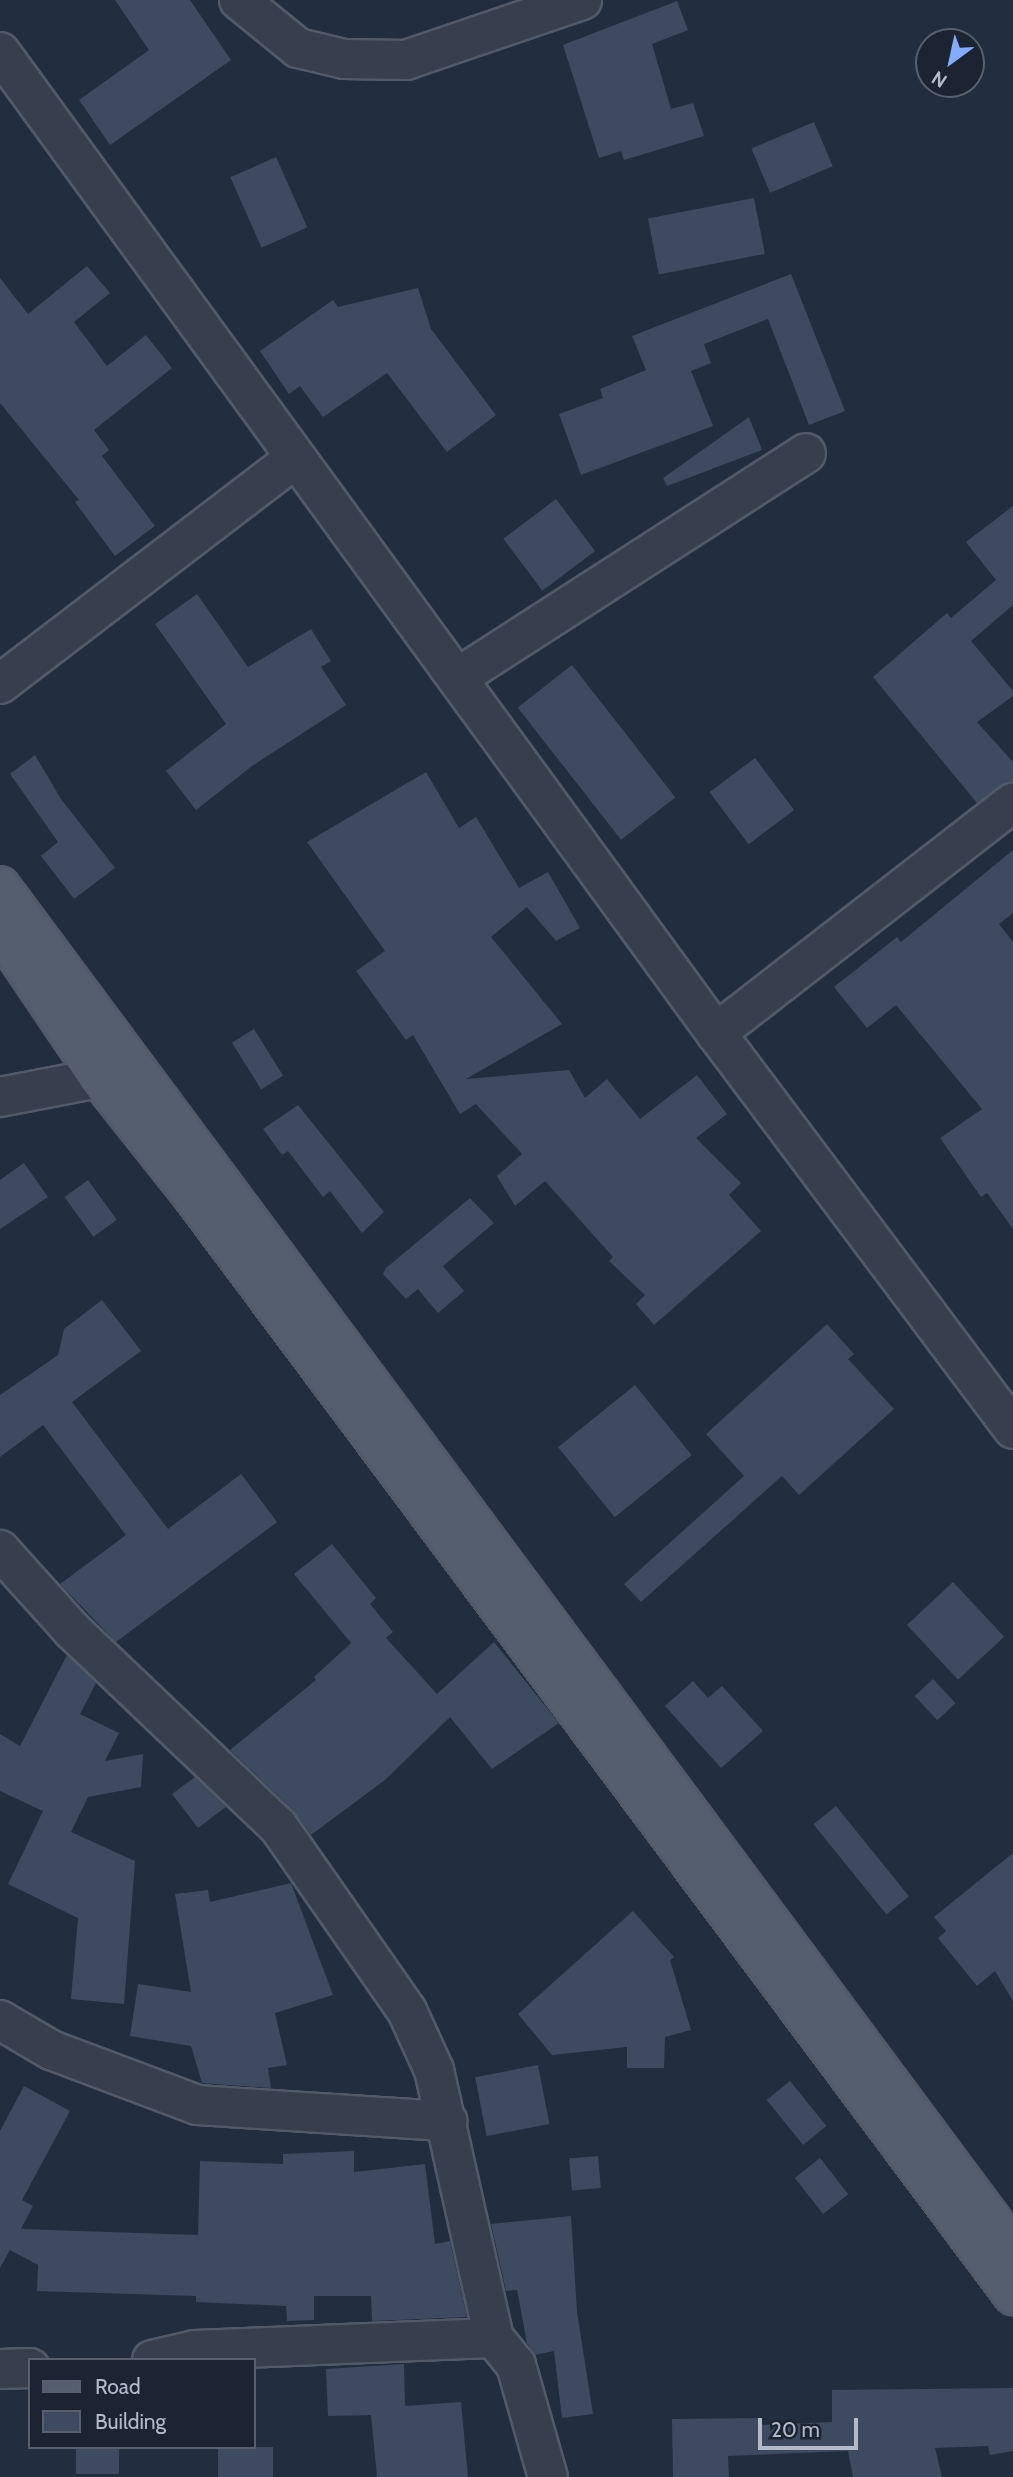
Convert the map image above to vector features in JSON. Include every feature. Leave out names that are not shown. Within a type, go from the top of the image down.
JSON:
[{"type":"main road","points":[[0,886],[662,1802],[1013,2295]]},
{"type":"main road","points":[[5,951],[99,1078],[1013,2249]]},
{"type":"street","points":[[239,0],[273,32],[298,48],[344,59],[406,60],[582,0]]},
{"type":"street","points":[[0,52],[716,1034],[1013,1429]]},
{"type":"street","points":[[457,678],[806,453]]},
{"type":"street","points":[[0,684],[296,458]]},
{"type":"street","points":[[716,1034],[1013,803]]},
{"type":"street","points":[[0,1097],[99,1078]]},
{"type":"street","points":[[0,1550],[72,1629],[278,1826],[407,2011],[434,2070],[494,2338],[516,2365],[548,2477]]},
{"type":"street","points":[[0,2020],[51,2050],[197,2105],[447,2121]]},
{"type":"street","points":[[161,2358],[195,2350],[494,2338]]},
{"type":"street","points":[[0,2370],[28,2368]]},
{"type":"building","points":[[115,0],[190,0],[231,60],[110,145],[79,100],[149,50]]},
{"type":"building","points":[[677,1],[688,30],[652,44],[671,109],[693,103],[704,136],[624,160],[621,151],[599,158],[563,45]]},
{"type":"building","points":[[814,122],[833,166],[770,193],[751,149]]},
{"type":"building","points":[[276,157],[307,227],[262,248],[230,177]]},
{"type":"building","points":[[754,198],[765,254],[659,275],[648,219]]},
{"type":"building","points":[[87,266],[110,293],[74,322],[107,366],[146,335],[172,368],[94,430],[109,450],[102,456],[155,526],[115,556],[75,502],[79,500],[0,403],[0,278],[28,314]]},
{"type":"building","points":[[791,274],[845,411],[809,425],[768,319],[704,344],[711,363],[691,371],[713,426],[581,475],[559,414],[603,398],[600,389],[646,370],[632,336]]},
{"type":"building","points":[[418,288],[431,329],[496,415],[447,452],[387,373],[323,417],[300,386],[289,394],[260,351],[333,300],[338,307]]},
{"type":"building","points":[[749,417],[762,450],[667,486],[663,478]]},
{"type":"building","points":[[556,499],[595,551],[542,591],[503,539]]},
{"type":"building","points":[[1013,506],[1013,605],[971,641],[1013,691],[1013,696],[977,722],[1013,762],[1013,781],[977,803],[873,677],[947,613],[951,618],[996,580],[966,542]]},
{"type":"building","points":[[197,594],[248,667],[311,629],[331,661],[321,667],[346,705],[252,766],[196,810],[166,771],[226,724],[155,624]]},
{"type":"building","points":[[572,665],[675,797],[621,840],[518,707]]},
{"type":"building","points":[[35,755],[61,799],[115,868],[74,899],[41,856],[58,842],[10,774]]},
{"type":"building","points":[[755,758],[794,810],[749,844],[709,792]]},
{"type":"building","points":[[426,772],[459,828],[476,817],[519,888],[548,872],[580,928],[556,941],[527,907],[491,937],[562,1024],[466,1079],[569,1070],[585,1098],[607,1079],[640,1119],[697,1075],[727,1114],[696,1138],[741,1183],[729,1195],[761,1231],[654,1325],[636,1304],[645,1295],[609,1261],[613,1257],[545,1181],[515,1206],[497,1176],[522,1154],[476,1104],[460,1114],[413,1035],[406,1040],[356,971],[385,951],[307,842]]},
{"type":"building","points":[[1013,850],[1013,913],[999,924],[1013,942],[1013,1229],[987,1193],[981,1197],[940,1138],[982,1109],[896,1005],[867,1028],[834,987],[897,937],[901,942]]},
{"type":"building","points":[[254,1029],[283,1076],[261,1089],[232,1043]]},
{"type":"building","points":[[298,1105],[384,1212],[362,1233],[330,1191],[323,1197],[288,1151],[282,1155],[263,1129]]},
{"type":"building","points":[[24,1163],[48,1197],[0,1229],[0,1180]]},
{"type":"building","points":[[88,1180],[117,1220],[93,1237],[65,1197]]},
{"type":"building","points":[[470,1198],[494,1223],[443,1266],[464,1291],[438,1313],[418,1289],[406,1299],[383,1274],[386,1268]]},
{"type":"building","points":[[102,1300],[141,1351],[72,1402],[168,1529],[241,1474],[277,1522],[116,1642],[60,1584],[126,1535],[43,1425],[0,1457],[0,1395],[58,1355],[64,1329]]},
{"type":"building","points":[[827,1324],[854,1354],[848,1359],[894,1409],[799,1495],[782,1476],[641,1602],[624,1584],[744,1476],[706,1434]]},
{"type":"building","points":[[635,1385],[692,1455],[615,1517],[558,1447]]},
{"type":"building","points":[[332,1544],[376,1598],[370,1604],[393,1632],[386,1638],[437,1694],[494,1642],[559,1723],[492,1769],[450,1717],[385,1780],[311,1835],[293,1810],[230,1750],[316,1680],[314,1677],[351,1643],[294,1574]]},
{"type":"building","points":[[953,1582],[1004,1637],[958,1680],[907,1625]]},
{"type":"building","points":[[67,1655],[96,1683],[80,1714],[119,1733],[105,1761],[143,1754],[141,1787],[88,1797],[71,1832],[135,1861],[124,2004],[71,1999],[78,1918],[8,1884],[43,1811],[0,1791],[0,1734],[20,1746]]},
{"type":"building","points":[[933,1679],[956,1703],[937,1720],[915,1696]]},
{"type":"building","points":[[693,1681],[708,1698],[722,1686],[763,1731],[721,1768],[665,1706]]},
{"type":"building","points":[[195,1777],[226,1807],[198,1828],[172,1794]]},
{"type":"building","points":[[836,1806],[909,1896],[886,1914],[813,1824]]},
{"type":"building","points":[[1013,1853],[1013,2001],[995,1971],[977,1986],[938,1938],[946,1931],[934,1917]]},
{"type":"building","points":[[291,1883],[333,1995],[275,2013],[287,2065],[268,2068],[271,2088],[202,2083],[191,2046],[130,2036],[138,1984],[191,1992],[175,1894],[208,1890],[210,1902]]},
{"type":"building","points":[[633,1911],[674,1957],[670,1960],[691,2030],[665,2037],[664,2068],[627,2068],[627,2047],[552,2055],[518,2014]]},
{"type":"building","points":[[538,2065],[549,2124],[487,2136],[475,2077]]},
{"type":"building","points":[[790,2081],[827,2126],[803,2145],[767,2100]]},
{"type":"building","points":[[24,2086],[70,2111],[22,2200],[33,2206],[21,2229],[198,2235],[200,2161],[283,2164],[283,2154],[354,2151],[354,2172],[425,2164],[435,2244],[450,2241],[467,2317],[372,2321],[371,2296],[314,2296],[314,2320],[287,2321],[286,2306],[196,2302],[196,2296],[37,2291],[38,2265],[10,2250],[0,2268],[0,2131]]},
{"type":"building","points":[[598,2156],[601,2188],[572,2190],[569,2159]]},
{"type":"building","points":[[820,2158],[848,2194],[823,2214],[795,2178]]},
{"type":"building","points":[[571,2216],[577,2312],[593,2414],[562,2418],[554,2351],[535,2355],[527,2343],[517,2290],[506,2291],[491,2224]]},
{"type":"building","points":[[404,2364],[405,2406],[461,2402],[468,2477],[377,2477],[371,2415],[328,2416],[326,2369]]},
{"type":"building","points":[[1013,2388],[1013,2451],[990,2455],[988,2446],[935,2448],[942,2477],[853,2477],[848,2451],[728,2456],[729,2477],[673,2477],[672,2419],[760,2418],[760,2425],[832,2422],[832,2390]]},
{"type":"building","points":[[273,2447],[273,2477],[218,2477],[218,2449]]},
{"type":"building","points":[[76,2449],[119,2449],[119,2474],[76,2474]]}]
